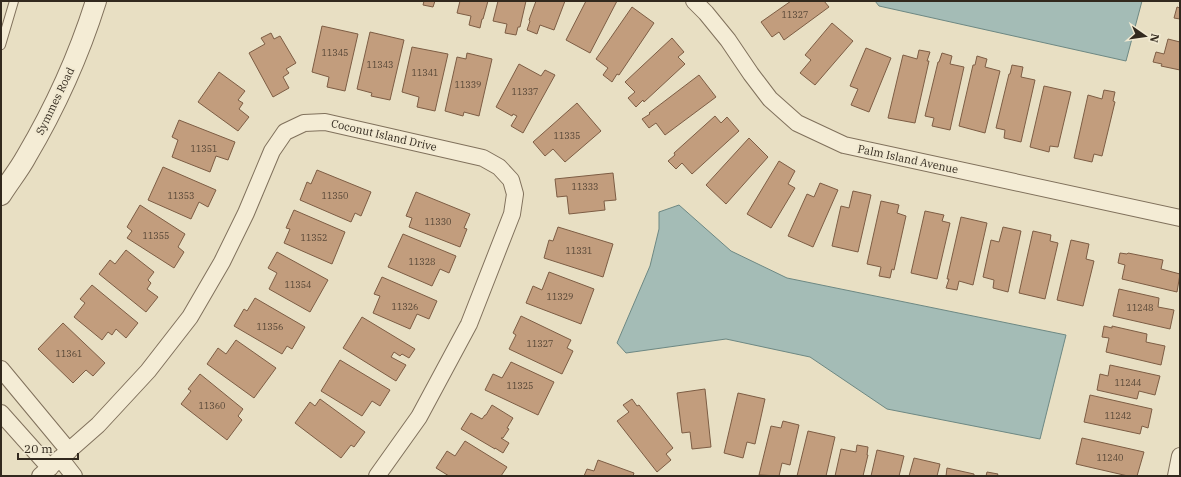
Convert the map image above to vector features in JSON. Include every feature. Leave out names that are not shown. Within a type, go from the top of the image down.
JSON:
[{"type":"street","name":"Symmes Road","points":[[1,195],[26,158],[61,92],[91,19],[96,1]]},
{"type":"street","name":"Palm Island Avenue","points":[[694,1],[728,40],[750,74],[770,99],[797,123],[844,145],[1180,218]]},
{"type":"street","name":"Coconut Island Drive","points":[[55,463],[98,425],[148,371],[190,316],[222,262],[246,213],[272,151],[285,132],[304,123],[325,122],[483,158],[499,166],[511,180],[515,194],[512,214],[469,324],[419,417],[377,476]]},
{"type":"street","points":[[1,370],[55,463]]},
{"type":"street","points":[[1,413],[55,463],[74,476]]},
{"type":"street","points":[[1176,476],[1180,456]]},
{"type":"lane","points":[[1,44],[14,1]]},
{"type":"water","points":[[875,1],[1142,1],[1126,61],[879,6]]},
{"type":"water","points":[[679,205],[731,251],[787,278],[1066,335],[1040,439],[887,409],[810,357],[726,339],[626,353],[617,343],[650,266],[659,229],[659,212]]},
{"type":"building","points":[[424,1],[435,1],[433,7],[423,5]]},
{"type":"building","points":[[460,1],[488,1],[480,28],[469,25],[471,16],[457,13]]},
{"type":"building","points":[[498,1],[526,1],[520,27],[518,27],[516,35],[505,33],[507,24],[493,21]]},
{"type":"building","points":[[536,1],[565,1],[554,30],[540,25],[537,34],[527,30]]},
{"type":"building","points":[[586,1],[617,1],[590,53],[566,40]]},
{"type":"building","points":[[791,1],[824,1],[829,7],[784,40],[779,32],[772,37],[761,22]]},
{"type":"building","points":[[632,7],[654,23],[619,75],[617,74],[612,82],[603,75],[608,68],[596,59]]},
{"type":"building","points":[[1177,7],[1180,8],[1180,19],[1174,18]]},
{"type":"building","points":[[832,23],[853,41],[815,85],[800,73],[811,60],[805,55]]},
{"type":"building","points":[[322,26],[358,34],[345,91],[327,87],[329,77],[312,72]]},
{"type":"building","points":[[370,32],[404,40],[390,100],[371,96],[372,93],[357,89]]},
{"type":"building","points":[[271,33],[274,39],[280,36],[296,63],[286,69],[289,73],[283,77],[289,88],[273,97],[249,53],[265,44],[261,38]]},
{"type":"building","points":[[672,38],[684,52],[678,57],[685,64],[644,102],[643,100],[636,107],[628,98],[635,92],[625,82]]},
{"type":"building","points":[[1168,39],[1180,42],[1180,70],[1161,66],[1162,64],[1153,62],[1156,52],[1164,54]]},
{"type":"building","points":[[412,47],[448,54],[435,111],[417,107],[419,97],[402,92]]},
{"type":"building","points":[[866,48],[891,58],[869,112],[851,105],[858,89],[850,86]]},
{"type":"building","points":[[919,50],[930,52],[915,123],[888,118],[903,55],[917,59]]},
{"type":"building","points":[[467,53],[492,59],[479,116],[464,112],[463,116],[445,111],[457,57],[466,59]]},
{"type":"building","points":[[942,53],[952,56],[950,64],[964,67],[950,130],[932,126],[934,118],[925,116],[938,62]]},
{"type":"building","points":[[977,56],[987,59],[985,67],[1000,71],[985,133],[959,126],[973,65],[975,65]]},
{"type":"building","points":[[519,64],[541,76],[545,70],[555,75],[523,133],[511,126],[517,116],[513,114],[512,116],[496,107]]},
{"type":"building","points":[[1012,65],[1023,67],[1021,77],[1035,80],[1021,142],[1004,138],[1005,130],[996,128]]},
{"type":"building","points":[[219,72],[245,91],[238,100],[243,103],[239,109],[249,117],[238,131],[198,102]]},
{"type":"building","points":[[699,75],[716,97],[665,135],[656,123],[649,128],[642,119]]},
{"type":"building","points":[[1044,86],[1071,92],[1058,147],[1050,146],[1049,152],[1030,147]]},
{"type":"building","points":[[1104,90],[1115,92],[1113,101],[1115,102],[1102,156],[1094,154],[1092,162],[1074,158],[1088,95],[1102,99]]},
{"type":"building","points":[[577,103],[601,131],[565,162],[553,149],[545,156],[533,142]]},
{"type":"building","points":[[715,116],[721,123],[727,117],[739,131],[692,174],[682,163],[676,169],[668,161],[675,155],[674,153]]},
{"type":"building","points":[[179,120],[235,142],[228,160],[216,156],[210,172],[172,157],[178,140],[172,137]]},
{"type":"building","points":[[749,138],[768,157],[726,204],[706,185]]},
{"type":"building","points":[[779,161],[795,171],[788,184],[795,188],[771,228],[747,214]]},
{"type":"building","points":[[163,167],[216,190],[208,207],[199,202],[191,219],[148,200]]},
{"type":"building","points":[[317,170],[371,192],[361,216],[355,213],[351,222],[300,200],[307,182],[311,184]]},
{"type":"building","points":[[613,173],[616,200],[604,201],[605,210],[569,214],[567,196],[557,197],[555,179]]},
{"type":"building","points":[[820,183],[838,190],[813,247],[788,236],[807,194],[814,197]]},
{"type":"building","points":[[853,191],[871,195],[858,252],[832,246],[841,206],[849,208]]},
{"type":"building","points":[[416,192],[470,214],[464,228],[467,229],[460,247],[409,227],[412,218],[406,216]]},
{"type":"building","points":[[881,201],[899,205],[897,213],[906,216],[894,270],[892,269],[890,278],[879,276],[881,267],[867,264]]},
{"type":"building","points":[[140,205],[185,234],[178,247],[184,252],[174,268],[127,238],[132,231],[127,227]]},
{"type":"building","points":[[294,210],[345,232],[332,264],[284,243],[290,229],[286,228]]},
{"type":"building","points":[[925,211],[944,215],[942,221],[950,223],[937,279],[911,273]]},
{"type":"building","points":[[961,217],[987,223],[973,285],[959,281],[957,290],[946,288]]},
{"type":"building","points":[[558,227],[613,244],[603,277],[544,258],[549,240],[553,241]]},
{"type":"building","points":[[1003,227],[1021,231],[1008,292],[993,288],[994,280],[983,277],[991,240],[999,242]]},
{"type":"building","points":[[1033,231],[1051,235],[1050,241],[1058,243],[1045,299],[1019,293]]},
{"type":"building","points":[[403,234],[456,256],[449,273],[440,269],[432,286],[388,267]]},
{"type":"building","points":[[1071,240],[1089,244],[1086,259],[1094,261],[1083,306],[1057,300]]},
{"type":"building","points":[[126,250],[154,272],[148,280],[151,283],[147,289],[158,297],[146,312],[99,274],[110,260],[115,264]]},
{"type":"building","points":[[277,252],[328,280],[310,312],[269,289],[277,273],[268,268]]},
{"type":"building","points":[[1120,253],[1128,253],[1163,260],[1161,269],[1180,274],[1177,292],[1122,279],[1125,265],[1118,263]]},
{"type":"building","points":[[549,272],[594,289],[581,324],[526,303],[533,286],[542,290]]},
{"type":"building","points":[[382,277],[437,301],[429,319],[417,314],[410,329],[373,313],[380,296],[374,294]]},
{"type":"building","points":[[92,285],[138,323],[126,338],[116,329],[112,335],[108,332],[102,340],[74,317],[85,303],[80,299]]},
{"type":"building","points":[[1119,289],[1159,298],[1158,307],[1174,310],[1170,329],[1113,316]]},
{"type":"building","points":[[255,298],[305,327],[292,349],[287,346],[282,354],[234,326],[244,309],[247,311]]},
{"type":"building","points":[[521,316],[571,340],[567,348],[573,351],[562,374],[509,349],[516,335],[513,333]]},
{"type":"building","points":[[362,317],[415,349],[409,358],[402,354],[400,356],[394,352],[391,357],[406,365],[396,381],[343,348]]},
{"type":"building","points":[[63,323],[105,363],[93,376],[86,370],[73,383],[38,349]]},
{"type":"building","points":[[1104,326],[1112,328],[1112,326],[1147,334],[1146,342],[1165,346],[1161,365],[1106,352],[1109,338],[1102,337]]},
{"type":"building","points":[[236,340],[276,368],[254,398],[207,364],[218,348],[226,354]]},
{"type":"building","points":[[340,360],[390,390],[380,406],[372,401],[362,416],[321,391]]},
{"type":"building","points":[[511,362],[554,382],[538,415],[485,390],[493,374],[502,378]]},
{"type":"building","points":[[1110,365],[1160,376],[1155,395],[1139,391],[1137,399],[1097,390],[1100,374],[1108,376]]},
{"type":"building","points":[[200,374],[243,409],[238,416],[242,420],[227,440],[181,404],[191,391],[188,389]]},
{"type":"building","points":[[705,389],[711,447],[692,449],[690,432],[682,433],[677,393]]},
{"type":"building","points":[[738,393],[765,399],[755,444],[747,442],[743,458],[724,453]]},
{"type":"building","points":[[1090,395],[1152,409],[1148,428],[1142,426],[1140,434],[1084,422]]},
{"type":"building","points":[[320,399],[365,432],[354,447],[351,445],[341,458],[295,423],[310,402],[315,406]]},
{"type":"building","points":[[632,399],[637,406],[639,405],[673,448],[666,454],[671,460],[657,472],[617,421],[629,412],[623,405]]},
{"type":"building","points":[[492,405],[513,418],[507,428],[509,429],[503,438],[501,438],[509,443],[503,453],[461,429],[471,413],[482,419]]},
{"type":"building","points":[[783,421],[799,425],[790,465],[782,463],[779,476],[759,475],[771,426],[781,428]]},
{"type":"building","points":[[808,431],[835,437],[826,476],[797,476]]},
{"type":"building","points":[[1082,438],[1144,452],[1137,476],[1128,476],[1076,464]]},
{"type":"building","points":[[465,441],[507,467],[501,476],[449,476],[436,468],[447,451],[455,456]]},
{"type":"building","points":[[857,445],[868,447],[868,455],[863,476],[835,476],[841,449],[856,452]]},
{"type":"building","points":[[877,450],[904,456],[899,476],[871,476]]},
{"type":"building","points":[[914,458],[940,464],[937,476],[909,476]]},
{"type":"building","points":[[598,460],[634,473],[633,476],[584,476],[587,469],[594,471]]},
{"type":"building","points":[[947,468],[974,474],[974,476],[946,476]]},
{"type":"building","points":[[987,472],[998,474],[997,476],[986,476]]}]
